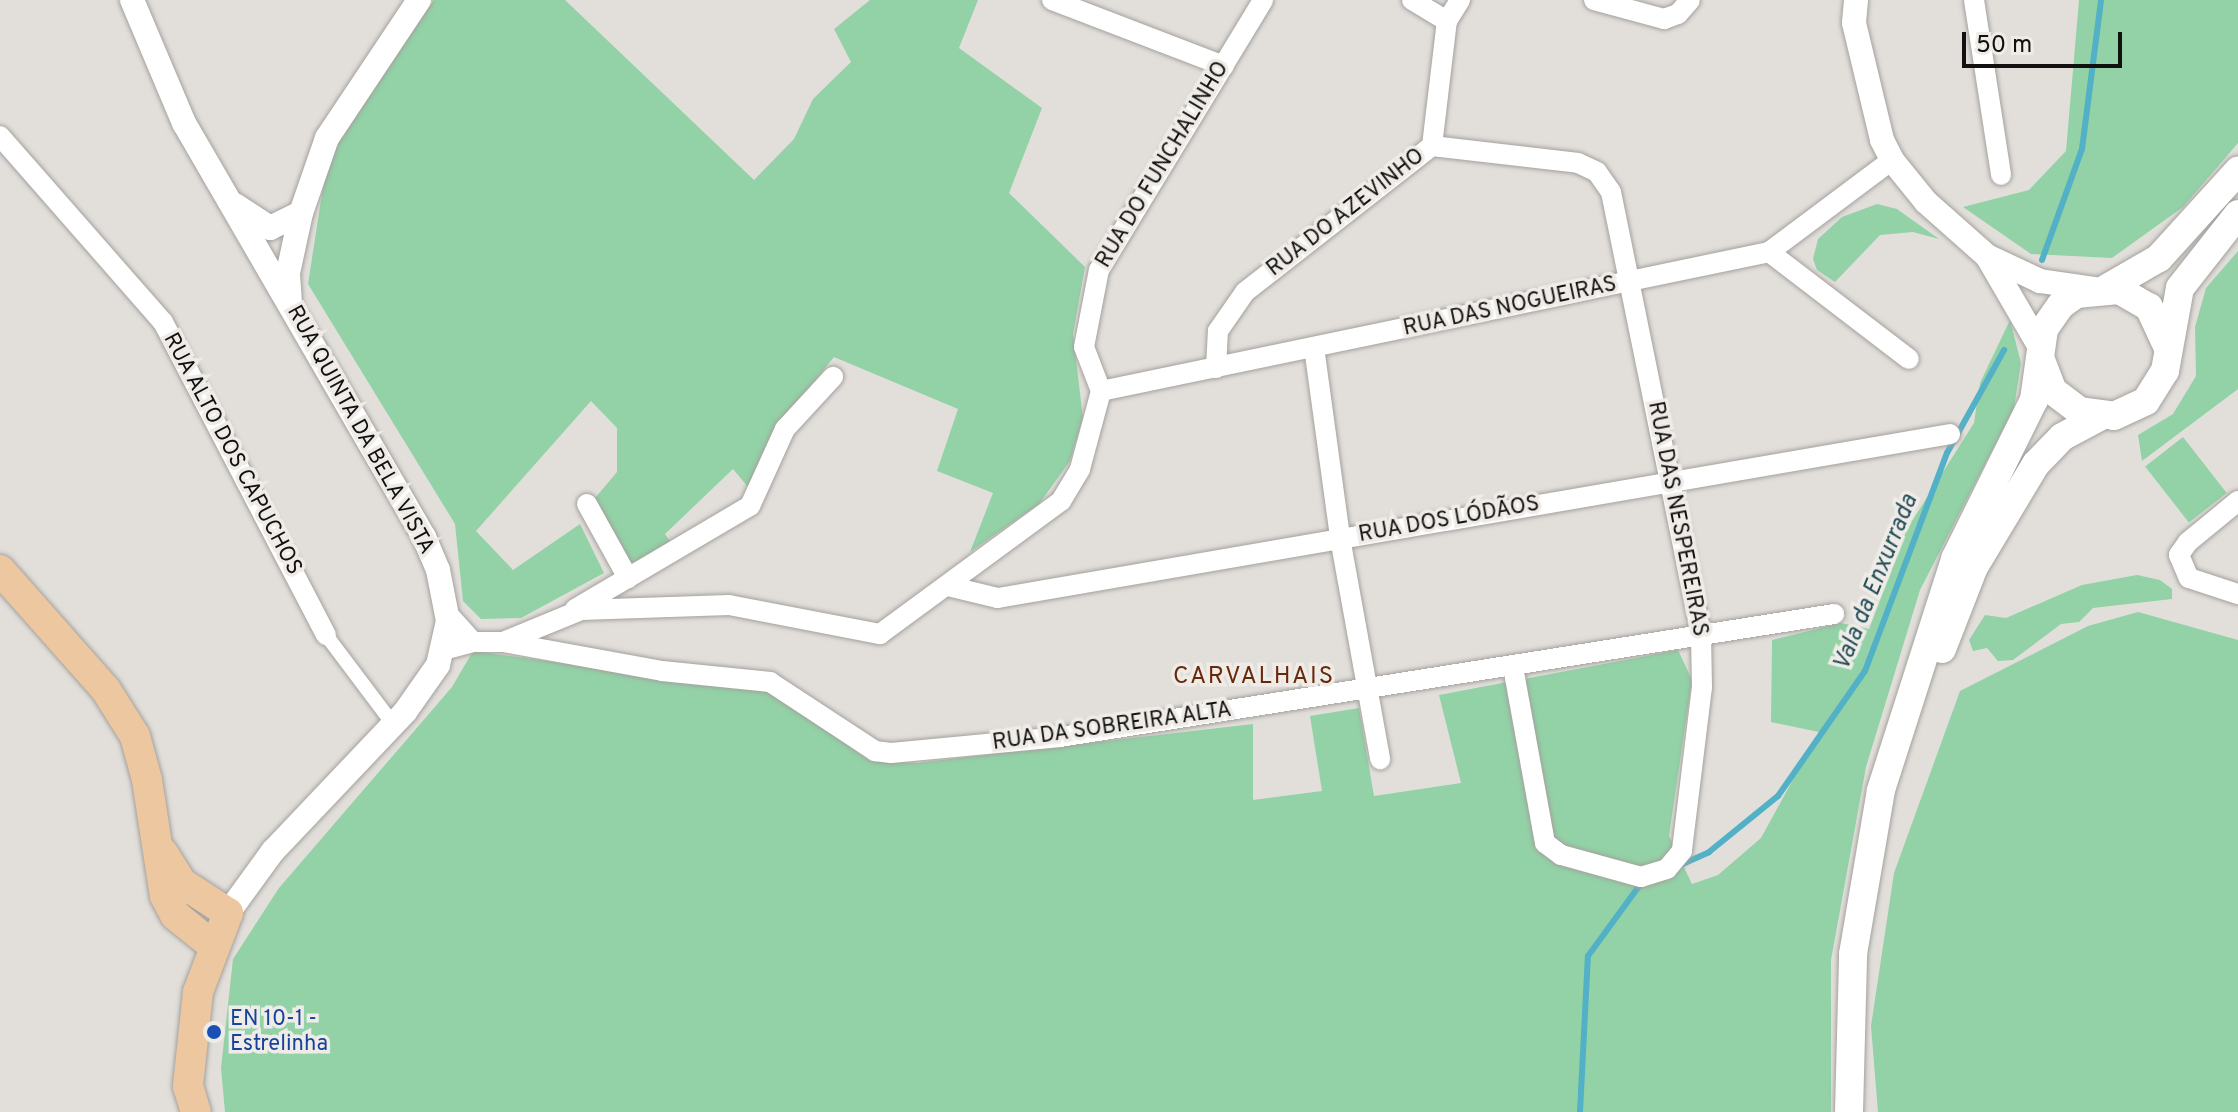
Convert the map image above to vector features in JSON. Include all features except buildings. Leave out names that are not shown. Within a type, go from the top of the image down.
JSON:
[{"type":"main road","points":[[1849,1112],[1853,954],[1881,790],[1955,559],[2029,414],[2044,329],[2061,305],[2101,289],[2159,258],[2238,171]]},
{"type":"main road","points":[[1861,1112],[1862,1012],[1877,886],[1910,744],[1974,567],[2036,464],[2062,437],[2101,416],[2125,413],[2146,401],[2161,383],[2180,288],[2238,214]]},
{"type":"main road","points":[[2101,289],[2130,294],[2149,307],[2168,348]]},
{"type":"main road","points":[[2040,353],[2060,399],[2101,416]]},
{"type":"main road","points":[[0,570],[106,690],[135,736],[158,844],[165,896],[175,915],[212,945]]},
{"type":"main road","points":[[158,844],[182,883],[228,913],[212,945],[198,992],[188,1086],[196,1112]]},
{"type":"main road","points":[[194,1044],[204,1083],[204,1112]]},
{"type":"street","name":"RUA QUINTA DA BELA VISTA","points":[[132,0],[158,69],[229,201],[424,537],[447,613],[443,650],[393,724],[273,851],[228,913]]},
{"type":"street","points":[[291,308],[287,289],[301,213],[334,120],[419,0]]},
{"type":"street","points":[[1052,0],[1224,66]]},
{"type":"street","name":"RUA DO FUNCHALINHO","points":[[1101,391],[1084,347],[1095,279],[1263,0]]},
{"type":"street","points":[[1412,0],[1447,21]]},
{"type":"street","name":"RUA DO AZEVINHO","points":[[1216,368],[1218,331],[1245,292],[1432,146],[1447,21],[1460,0]]},
{"type":"street","points":[[1594,0],[1664,19],[1678,14],[1690,0]]},
{"type":"street","points":[[1856,0],[1854,23],[1882,140],[1892,160],[1926,202],[1987,256],[2040,281],[2101,289]]},
{"type":"street","points":[[1974,0],[2001,175]]},
{"type":"street","name":"RUA ALTO DOS CAPUCHOS","points":[[0,136],[163,322],[326,635]]},
{"type":"street","name":"RUA DAS NESPEREIRAS","points":[[1432,146],[1578,163],[1597,172],[1611,192],[1632,281],[1701,635],[1702,687],[1682,851],[1667,869],[1649,877],[1561,855],[1541,837],[1513,667]]},
{"type":"street","name":"RUA DAS NOGUEIRAS","points":[[1101,391],[1769,252],[1892,160]]},
{"type":"street","points":[[229,201],[253,221],[270,228]]},
{"type":"street","points":[[292,255],[270,260],[259,254],[270,228],[301,213]]},
{"type":"street","points":[[1769,252],[1909,359]]},
{"type":"street","points":[[1987,256],[2040,353]]},
{"type":"street","points":[[1314,347],[1340,538],[1380,759]]},
{"type":"street","points":[[443,650],[473,642],[503,642],[568,613],[750,506],[785,429],[833,377]]},
{"type":"street","points":[[568,613],[729,605],[880,634],[1061,501],[1080,469],[1101,391]]},
{"type":"street","name":"RUA DOS LÓDÃOS","points":[[948,586],[998,598],[1950,434]]},
{"type":"street","points":[[2238,501],[2188,542],[2179,564],[2189,578],[2238,594]]},
{"type":"street","points":[[587,504],[628,578]]},
{"type":"street","points":[[447,613],[473,642]]},
{"type":"street","name":"RUA DA SOBREIRA ALTA","points":[[503,642],[662,671],[770,682],[875,751],[891,753],[1060,737],[1368,691],[1834,614]]},
{"type":"street","points":[[326,635],[393,724]]},
{"type":"green space","points":[[434,0],[565,0],[754,180],[794,139],[813,99],[851,62],[834,29],[870,0],[978,0],[959,48],[1042,108],[1009,193],[1085,267],[1073,334],[1083,418],[1070,461],[1039,504],[970,552],[993,493],[937,471],[958,409],[834,357],[775,430],[748,487],[733,469],[665,534],[672,544],[631,571],[595,498],[617,472],[617,428],[591,401],[476,531],[513,570],[580,524],[604,573],[521,618],[481,619],[463,601],[455,524],[308,284],[328,155],[375,74]]},
{"type":"green space","points":[[2079,0],[2238,0],[2238,143],[2183,207],[2112,258],[2031,254],[1963,207],[2029,190],[2066,151]]},
{"type":"green space","points":[[1877,204],[1897,209],[1939,239],[1913,232],[1880,235],[1835,282],[1817,270],[1813,259],[1818,239],[1842,217]]},
{"type":"green space","points":[[2238,251],[2238,389],[2142,461],[2138,435],[2173,414],[2196,376],[2195,327],[2206,288]]},
{"type":"green space","points":[[2010,320],[2021,363],[2014,408],[1920,590],[1866,767],[1831,960],[1831,1112],[225,1112],[221,1068],[233,959],[279,888],[452,687],[473,651],[771,691],[870,761],[916,763],[1253,724],[1253,800],[1322,791],[1310,716],[1359,708],[1374,796],[1461,783],[1439,695],[1678,650],[1692,680],[1669,836],[1692,884],[1718,875],[1761,838],[1819,732],[1771,722],[1772,640],[1841,623],[1869,629],[1907,529],[1974,423],[1980,383]]},
{"type":"green space","points":[[2183,437],[2227,493],[2189,523],[2145,467]]},
{"type":"green space","points":[[2137,575],[2160,580],[2172,589],[2172,599],[2093,608],[2079,622],[2061,624],[2013,660],[1998,661],[1987,648],[1973,651],[1969,640],[1985,615],[2006,618],[2082,585]]},
{"type":"green space","points":[[2138,612],[2238,640],[2238,1112],[1878,1112],[1871,1026],[1894,873],[1960,691],[2088,626]]},
{"type":"waterway","name":"Vala da Enxurrada","points":[[2042,260],[2082,149],[2101,0]]},
{"type":"waterway","name":"Vala da Enxurrada","points":[[1678,866],[1709,852],[1778,796],[1865,671],[1947,453],[2004,350]]},
{"type":"waterway","name":"Vala da Enxurrada","points":[[1580,1112],[1588,956],[1642,882]]},
{"type":"place","name":"EN 10-1 - Estrelinha","points":[[214,1032]]},
{"type":"district","name":"CARVALHAIS","points":[[1254,678]]}]
